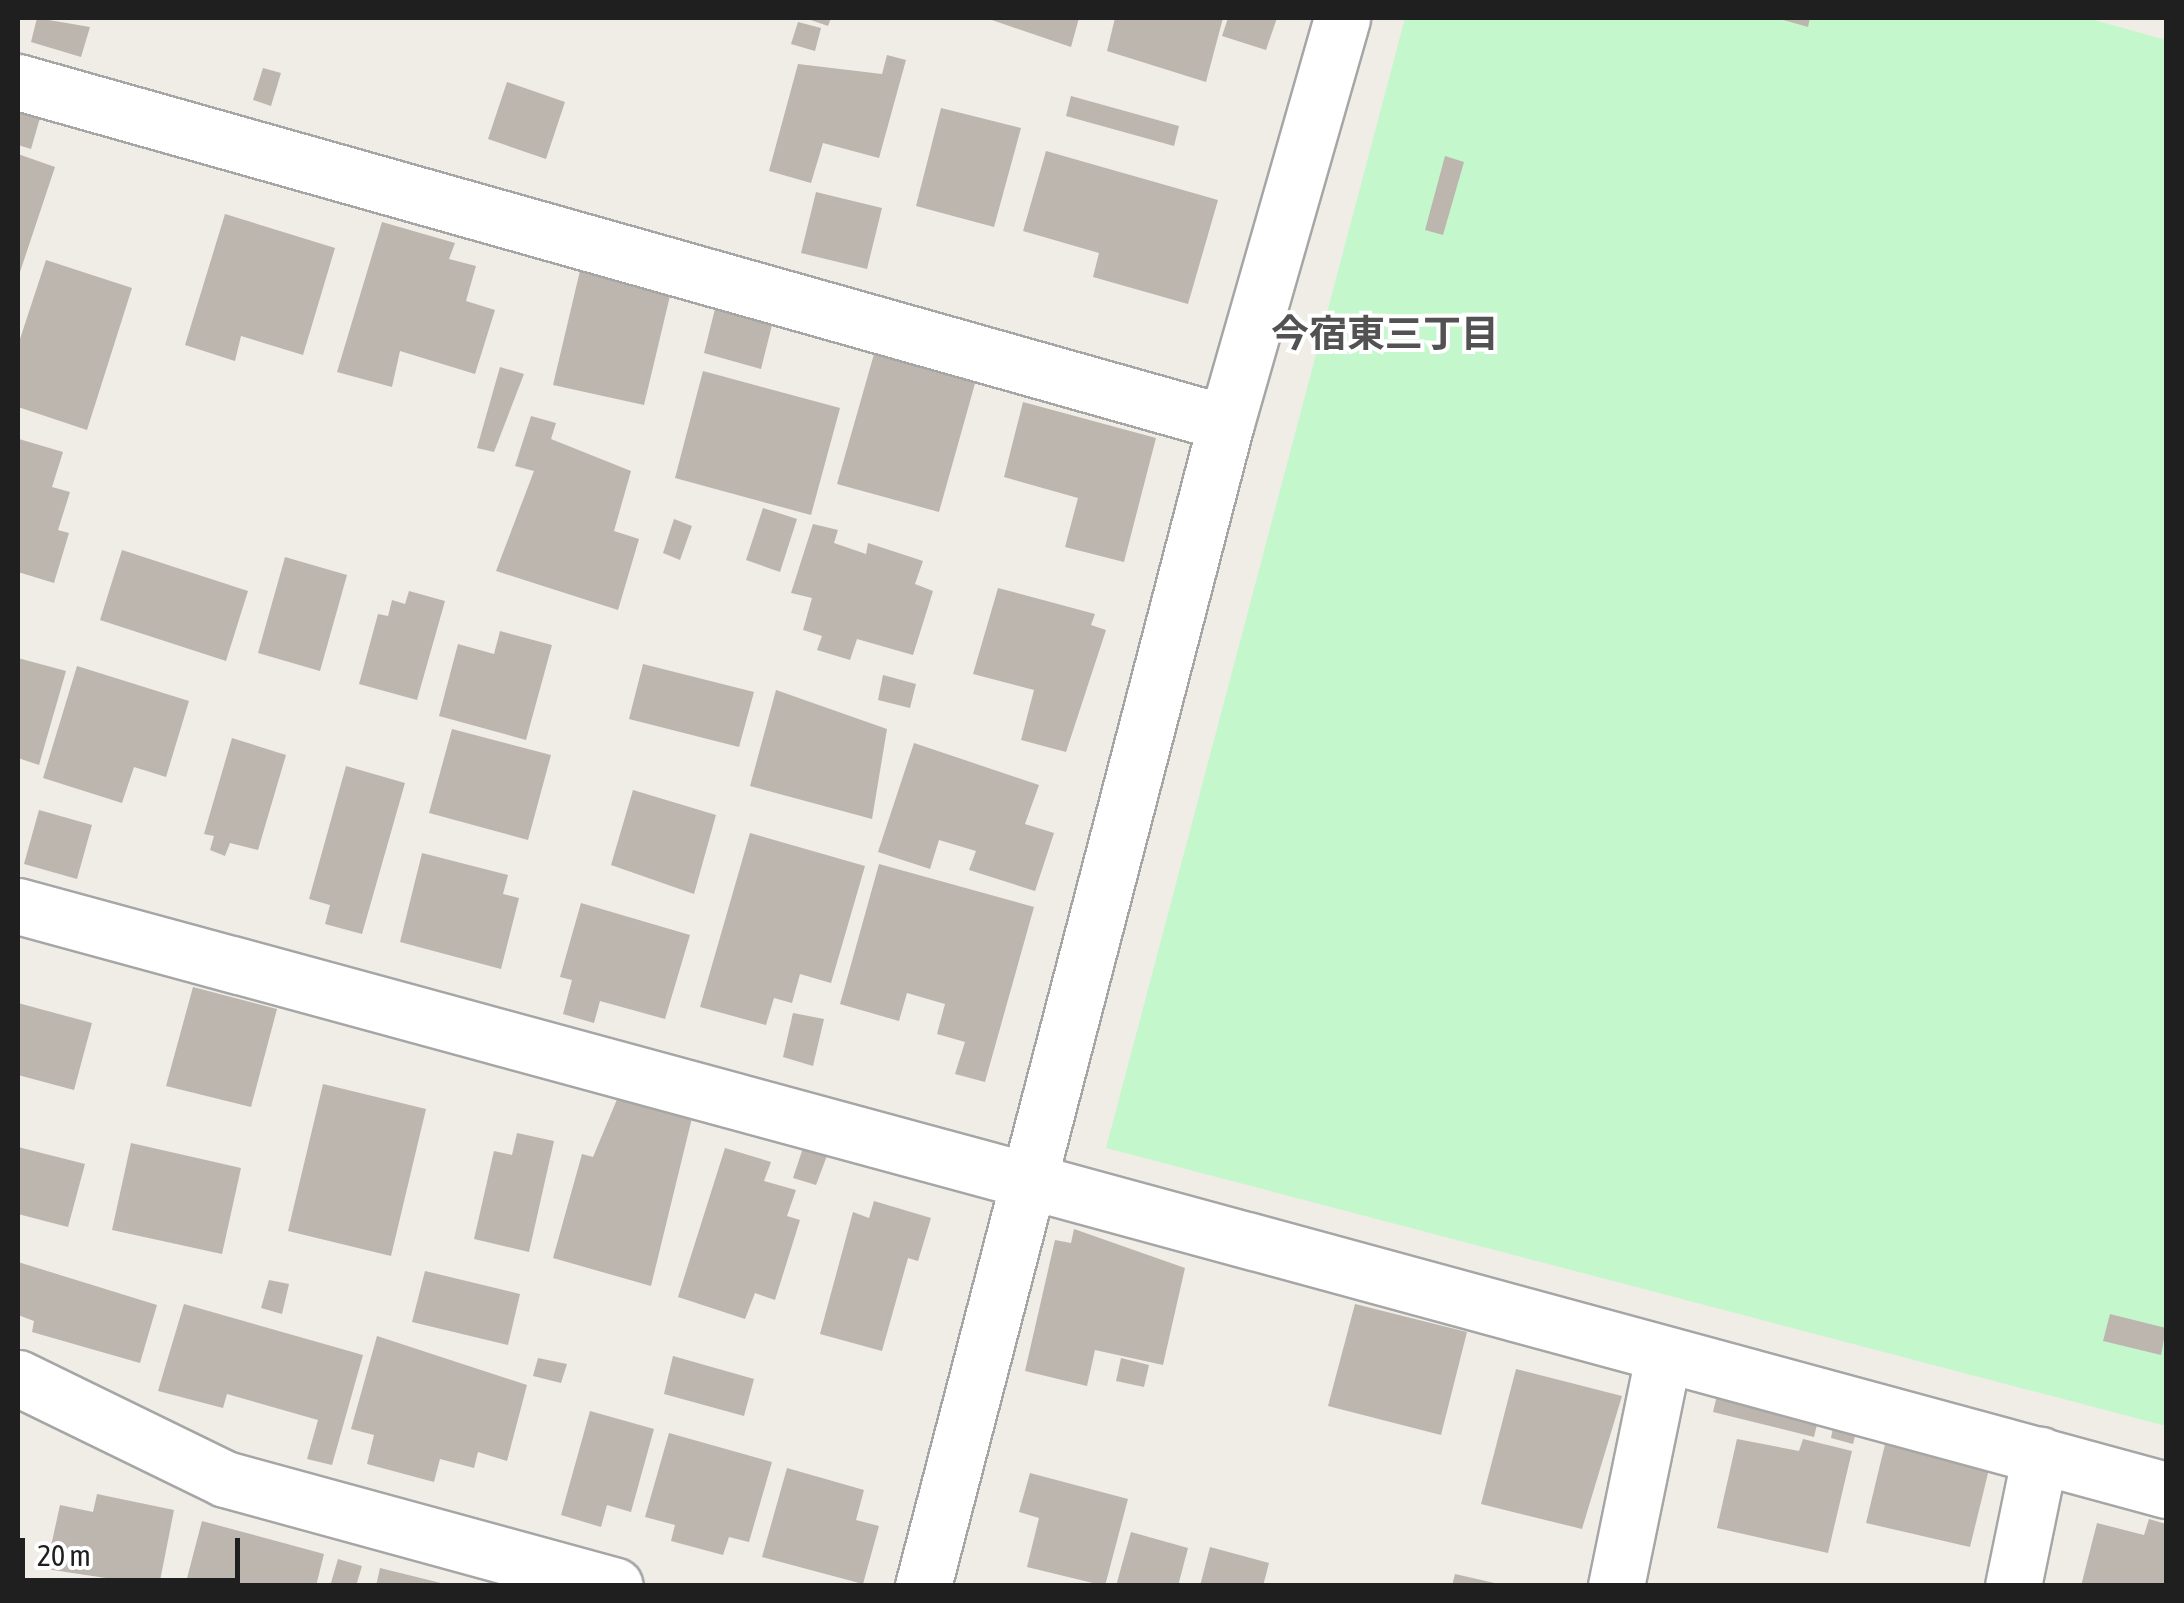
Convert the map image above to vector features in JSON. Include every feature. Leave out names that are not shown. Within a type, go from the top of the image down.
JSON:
[{"type":"street","points":[[922,1586],[1226,424],[1342,18]]},
{"type":"street","points":[[18,82],[1226,424]]},
{"type":"street","points":[[18,906],[1031,1178],[1663,1358],[2166,1490]]},
{"type":"street","points":[[1616,1586],[1663,1358]]},
{"type":"street","points":[[18,1378],[224,1479],[615,1586]]},
{"type":"street","points":[[2013,1586],[2040,1455]]},
{"type":"green space","points":[[1405,18],[2087,18],[2166,40],[2166,1426],[1106,1148]]},
{"type":"building","points":[[37,18],[90,27],[81,57],[31,42]]},
{"type":"building","points":[[805,18],[831,18],[828,26]]},
{"type":"building","points":[[986,18],[1079,18],[1071,47]]},
{"type":"building","points":[[1115,18],[1223,18],[1206,82],[1107,51]]},
{"type":"building","points":[[1228,18],[1277,18],[1266,50],[1222,36]]},
{"type":"building","points":[[1776,18],[1810,18],[1808,27]]},
{"type":"building","points":[[798,22],[821,28],[815,51],[791,44]]},
{"type":"building","points":[[887,55],[906,60],[879,158],[823,143],[811,183],[769,171],[798,64],[882,74]]},
{"type":"building","points":[[263,68],[281,73],[271,106],[253,100]]},
{"type":"building","points":[[507,82],[565,102],[546,159],[488,139]]},
{"type":"building","points":[[1071,96],[1179,126],[1174,146],[1066,116]]},
{"type":"building","points":[[18,104],[42,111],[31,149],[18,145]]},
{"type":"building","points":[[941,108],[1021,128],[994,227],[916,206]]},
{"type":"building","points":[[1046,151],[1218,200],[1188,304],[1093,277],[1099,253],[1023,231]]},
{"type":"building","points":[[18,154],[55,167],[18,278]]},
{"type":"building","points":[[1445,156],[1464,162],[1443,235],[1425,230]]},
{"type":"building","points":[[816,192],[882,208],[867,269],[801,253]]},
{"type":"building","points":[[225,214],[335,248],[303,355],[241,336],[235,361],[185,345]]},
{"type":"building","points":[[382,222],[455,243],[449,259],[476,266],[466,301],[495,310],[475,374],[400,351],[392,387],[337,372]]},
{"type":"building","points":[[583,258],[674,279],[644,405],[553,385]]},
{"type":"building","points":[[46,260],[132,288],[87,430],[18,407],[18,345]]},
{"type":"building","points":[[718,297],[775,313],[761,369],[704,353]]},
{"type":"building","points":[[880,333],[981,362],[939,512],[837,484]]},
{"type":"building","points":[[500,367],[524,374],[494,452],[477,448]]},
{"type":"building","points":[[703,371],[840,408],[811,515],[675,478]]},
{"type":"building","points":[[1023,402],[1156,438],[1124,562],[1065,547],[1078,498],[1004,477]]},
{"type":"building","points":[[531,416],[556,423],[551,439],[631,471],[614,531],[639,539],[618,610],[496,571],[534,471],[515,466]]},
{"type":"building","points":[[19,439],[63,452],[52,487],[70,492],[58,530],[69,533],[54,583],[18,572]]},
{"type":"building","points":[[763,508],[797,519],[780,572],[746,560]]},
{"type":"building","points":[[674,519],[692,526],[680,560],[663,553]]},
{"type":"building","points":[[813,524],[838,530],[834,543],[866,554],[868,543],[923,561],[915,584],[933,591],[913,655],[857,639],[850,660],[817,650],[822,636],[803,630],[812,598],[791,593]]},
{"type":"building","points":[[122,550],[248,591],[226,661],[100,620]]},
{"type":"building","points":[[285,557],[347,575],[320,671],[258,653]]},
{"type":"building","points":[[998,588],[1095,614],[1091,625],[1106,630],[1066,752],[1021,740],[1034,690],[973,674]]},
{"type":"building","points":[[409,591],[445,601],[417,700],[359,684],[378,614],[388,616],[392,600],[405,604]]},
{"type":"building","points":[[500,631],[552,645],[526,740],[439,716],[458,644],[494,654]]},
{"type":"building","points":[[18,658],[66,671],[39,765],[18,758]]},
{"type":"building","points":[[643,664],[754,692],[739,747],[629,719]]},
{"type":"building","points":[[77,666],[189,701],[166,777],[134,767],[122,803],[43,778]]},
{"type":"building","points":[[883,675],[916,684],[910,708],[878,700]]},
{"type":"building","points":[[776,690],[887,729],[872,819],[750,786]]},
{"type":"building","points":[[452,729],[551,755],[528,840],[429,813]]},
{"type":"building","points":[[232,738],[286,755],[258,850],[230,843],[225,856],[210,850],[214,836],[204,834]]},
{"type":"building","points":[[914,743],[1039,785],[1025,824],[1054,833],[1035,891],[969,870],[976,851],[939,840],[930,869],[878,852]]},
{"type":"building","points":[[346,766],[405,783],[362,934],[325,924],[330,905],[309,899]]},
{"type":"building","points":[[633,790],[716,815],[694,894],[611,865]]},
{"type":"building","points":[[39,810],[92,825],[77,879],[24,864]]},
{"type":"building","points":[[750,833],[865,866],[831,983],[800,974],[792,1003],[774,998],[766,1025],[700,1007]]},
{"type":"building","points":[[422,853],[508,875],[503,894],[519,898],[501,969],[400,942]]},
{"type":"building","points":[[879,864],[1034,907],[985,1082],[955,1074],[965,1042],[937,1034],[945,1004],[907,993],[899,1021],[840,1004]]},
{"type":"building","points":[[581,903],[690,935],[665,1019],[600,1001],[594,1023],[563,1014],[572,980],[560,977]]},
{"type":"building","points":[[193,987],[277,1009],[251,1107],[166,1086]]},
{"type":"building","points":[[18,1003],[92,1023],[74,1090],[18,1075]]},
{"type":"building","points":[[793,1013],[824,1019],[813,1066],[783,1057]]},
{"type":"building","points":[[323,1084],[426,1109],[391,1256],[288,1231]]},
{"type":"building","points":[[618,1097],[692,1118],[651,1286],[553,1258],[582,1154],[593,1157]]},
{"type":"building","points":[[517,1133],[554,1141],[529,1252],[474,1239],[494,1151],[512,1155]]},
{"type":"building","points":[[131,1143],[241,1168],[222,1254],[112,1230]]},
{"type":"building","points":[[804,1145],[828,1153],[816,1185],[793,1178]]},
{"type":"building","points":[[18,1147],[85,1164],[68,1227],[18,1214]]},
{"type":"building","points":[[725,1148],[771,1162],[764,1181],[796,1190],[787,1216],[800,1220],[775,1300],[755,1293],[745,1319],[678,1297]]},
{"type":"building","points":[[874,1201],[931,1218],[918,1261],[908,1258],[882,1351],[820,1334],[853,1212],[869,1218]]},
{"type":"building","points":[[1074,1229],[1185,1268],[1163,1365],[1095,1350],[1087,1386],[1025,1371],[1055,1240],[1071,1243]]},
{"type":"building","points":[[18,1262],[157,1305],[140,1363],[32,1332],[34,1321],[18,1315]]},
{"type":"building","points":[[425,1271],[520,1294],[508,1345],[412,1322]]},
{"type":"building","points":[[269,1280],[289,1284],[282,1314],[261,1308]]},
{"type":"building","points":[[184,1304],[363,1355],[332,1465],[307,1459],[318,1420],[227,1394],[223,1408],[158,1391]]},
{"type":"building","points":[[1355,1304],[1467,1332],[1441,1435],[1328,1406]]},
{"type":"building","points":[[2110,1314],[2166,1328],[2161,1355],[2103,1341]]},
{"type":"building","points":[[377,1336],[527,1385],[507,1461],[478,1452],[474,1468],[440,1459],[434,1482],[367,1464],[374,1435],[351,1429]]},
{"type":"building","points":[[673,1356],[754,1379],[744,1416],[664,1394]]},
{"type":"building","points":[[538,1358],[567,1364],[561,1383],[533,1376]]},
{"type":"building","points":[[1121,1358],[1149,1365],[1144,1387],[1116,1381]]},
{"type":"building","points":[[1516,1369],[1622,1396],[1582,1529],[1481,1504]]},
{"type":"building","points":[[1719,1387],[1820,1412],[1814,1437],[1713,1412]]},
{"type":"building","points":[[590,1411],[654,1429],[631,1512],[607,1505],[601,1527],[561,1515]]},
{"type":"building","points":[[1834,1423],[1857,1428],[1853,1444],[1831,1438]]},
{"type":"building","points":[[669,1433],[772,1462],[749,1542],[729,1537],[723,1555],[671,1541],[675,1525],[645,1517]]},
{"type":"building","points":[[1887,1436],[1991,1461],[1970,1547],[1866,1523]]},
{"type":"building","points":[[1737,1439],[1799,1451],[1803,1439],[1852,1451],[1828,1553],[1717,1528]]},
{"type":"building","points":[[787,1468],[864,1490],[856,1520],[879,1526],[863,1584],[762,1557]]},
{"type":"building","points":[[1030,1473],[1128,1499],[1105,1586],[1027,1567],[1039,1518],[1019,1512]]},
{"type":"building","points":[[97,1494],[174,1510],[159,1586],[46,1569],[60,1505],[93,1512]]},
{"type":"building","points":[[2149,1519],[2166,1524],[2166,1586],[2081,1586],[2097,1523],[2144,1535]]},
{"type":"building","points":[[202,1521],[324,1554],[316,1586],[185,1586]]},
{"type":"building","points":[[1131,1532],[1188,1548],[1178,1586],[1116,1586]]},
{"type":"building","points":[[1210,1547],[1269,1563],[1263,1586],[1200,1586]]},
{"type":"building","points":[[338,1559],[362,1566],[356,1586],[330,1586]]},
{"type":"building","points":[[380,1568],[445,1584],[445,1586],[376,1586]]},
{"type":"building","points":[[1455,1574],[1499,1584],[1499,1586],[1452,1586]]},
{"type":"district","name":"今宿東三丁目","points":[[1385,334]]}]
